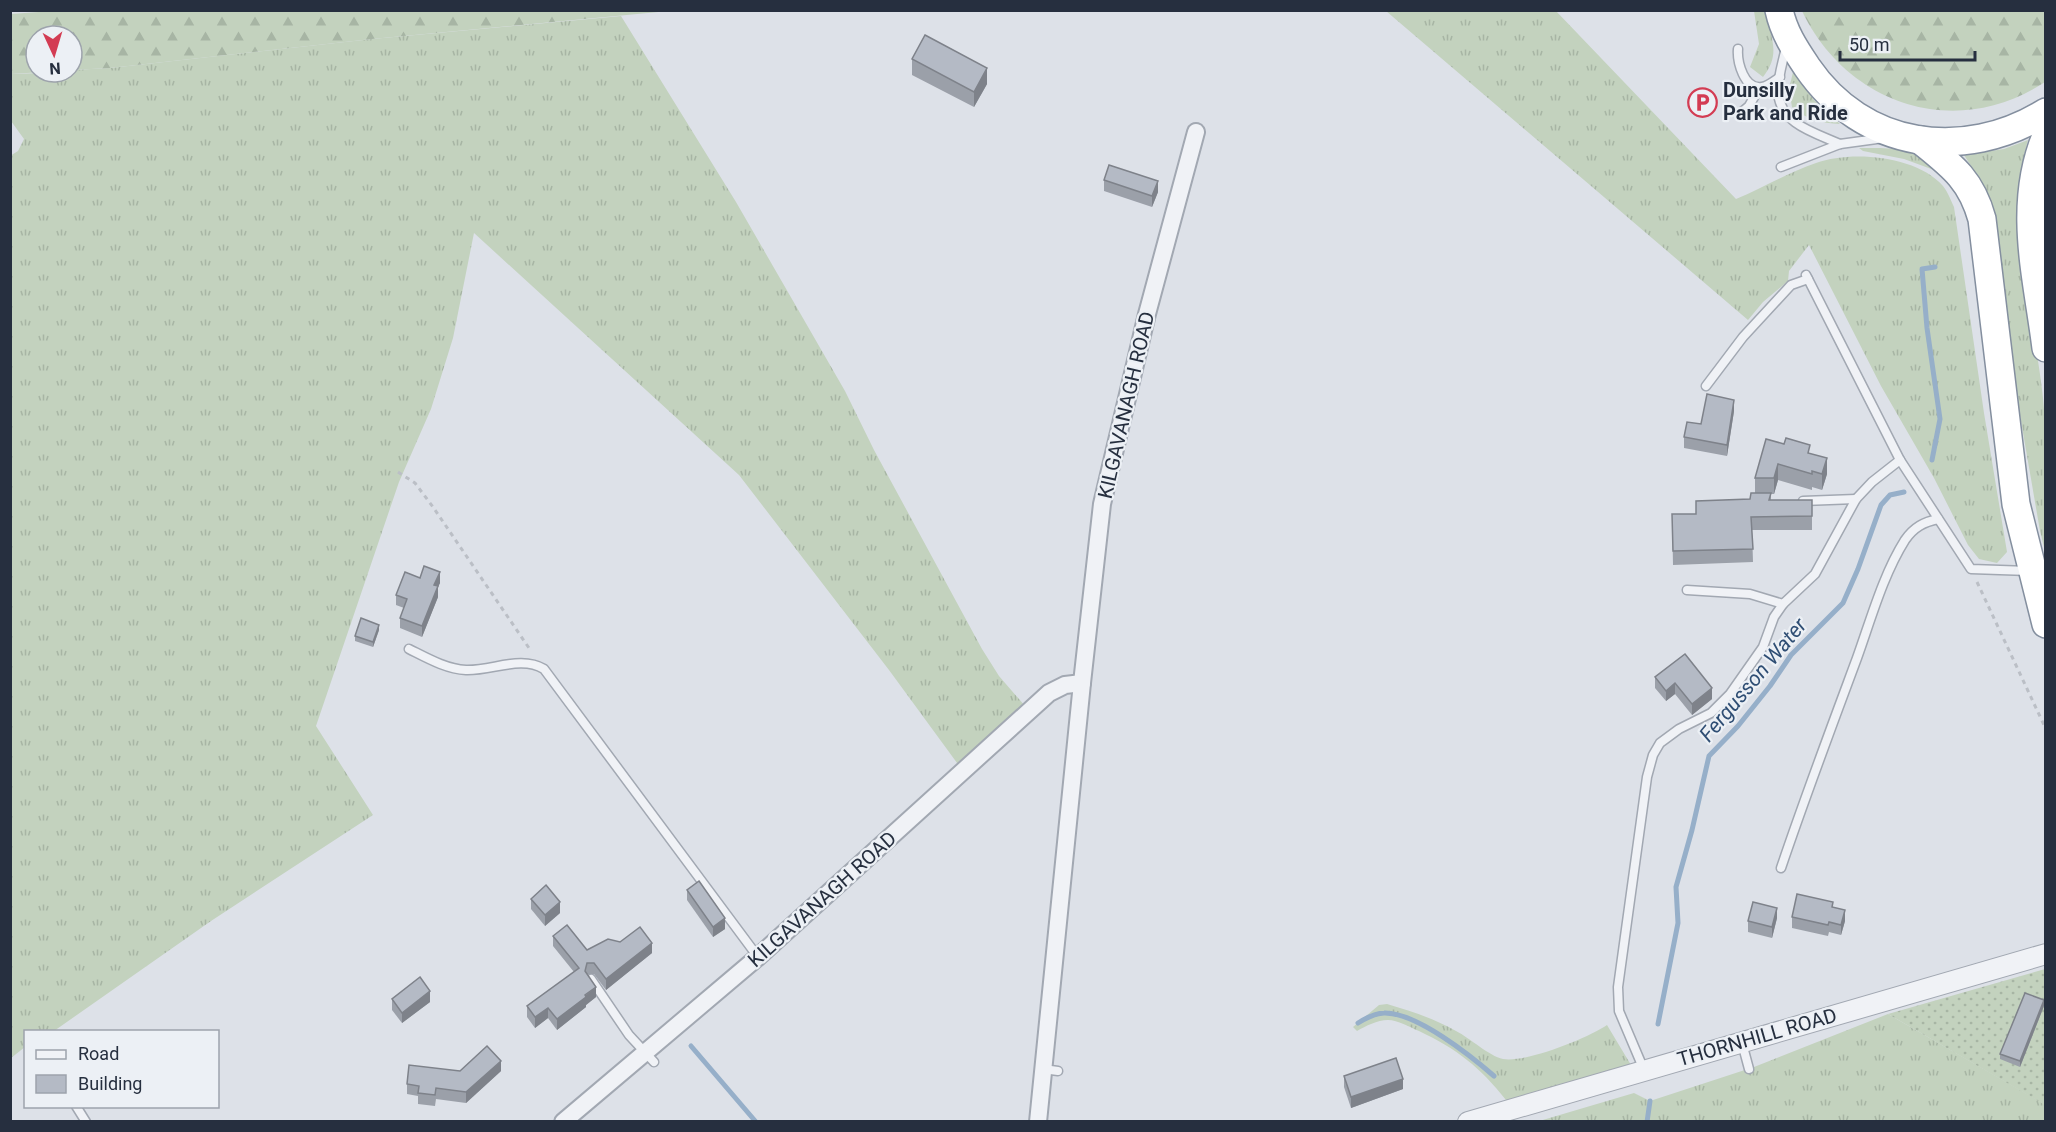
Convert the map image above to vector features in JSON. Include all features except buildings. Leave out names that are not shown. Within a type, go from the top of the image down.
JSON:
[{"type":"highway","points":[[1779,10],[1788,38],[1818,83],[1845,108],[1879,129],[1909,138],[1940,143],[1972,140],[2009,129],[2046,112]]},
{"type":"highway","points":[[2046,136],[2032,178],[2030,218],[2046,348]]},
{"type":"highway","points":[[1909,138],[1954,168],[1964,178],[1982,219],[2016,504],[2046,624]]},
{"type":"street","name":"KILGAVANAGH ROAD","points":[[1038,1122],[1051,1070],[1082,683],[1102,504],[1147,314],[1196,132]]},
{"type":"street","name":"KILGAVANAGH ROAD","points":[[563,1122],[649,1058],[1049,693],[1065,685],[1082,683]]},
{"type":"street","name":"THORNHILL ROAD","points":[[1468,1122],[2046,954]]},
{"type":"lane","points":[[1788,38],[1778,93],[1789,118],[1796,124],[1840,144]]},
{"type":"lane","points":[[1738,49],[1737,59],[1745,79],[1754,86],[1759,88],[1768,85],[1780,77]]},
{"type":"lane","points":[[1743,111],[1749,106],[1759,88]]},
{"type":"lane","points":[[1781,167],[1840,144],[1909,138]]},
{"type":"lane","points":[[1706,386],[1743,337],[1791,285],[1807,277],[1900,460],[1971,569],[2032,571]]},
{"type":"lane","points":[[1644,1070],[1619,1011],[1618,987],[1646,789],[1653,755],[1667,736],[1711,713],[1730,694],[1763,647],[1774,617],[1815,574],[1856,499],[1872,482],[1900,460]]},
{"type":"lane","points":[[1790,501],[1856,499]]},
{"type":"lane","points":[[1781,868],[1877,603],[1898,552],[1913,530],[1923,522],[1938,519]]},
{"type":"lane","points":[[1687,590],[1750,594],[1784,604]]},
{"type":"lane","points":[[409,649],[430,660],[456,669],[470,670],[526,663],[536,664],[544,669],[758,957]]},
{"type":"lane","points":[[591,979],[629,1035],[649,1058]]},
{"type":"lane","points":[[1742,1041],[1749,1069]]},
{"type":"lane","points":[[77,1108],[86,1122]]},
{"type":"path","points":[[398,472],[415,483],[433,507],[544,669]]},
{"type":"path","points":[[1971,569],[2044,724]]},
{"type":"green space","points":[[66,10],[693,10],[372,39],[84,69],[84,24],[24,24],[24,73],[11,74],[11,14]]},
{"type":"green space","points":[[1386,11],[1556,11],[1736,199],[1816,163],[1847,157],[1883,158],[1901,162],[1932,176],[1945,188],[1954,207],[2007,552],[1997,563],[1979,559],[1968,545],[1934,478],[1881,386],[1809,245],[1789,271],[1788,281],[1763,302],[1748,320]]},
{"type":"green space","points":[[1754,11],[1766,11],[1773,45],[1772,60],[1763,77],[1750,67],[1759,44]]},
{"type":"green space","points":[[1802,11],[2045,11],[2045,82],[2011,100],[1976,109],[1941,110],[1907,104],[1875,90],[1846,70],[1822,43]]},
{"type":"green space","points":[[621,16],[736,202],[845,391],[874,450],[982,649],[999,676],[1025,706],[960,767],[889,670],[739,475],[474,233],[453,338],[431,409],[399,482],[316,726],[373,815],[211,921],[55,1030],[24,1030],[24,1048],[11,1058],[10,156],[18,151],[24,139],[11,121],[11,74],[24,74],[24,84],[84,84],[84,69],[372,39]]},
{"type":"green space","points":[[1793,72],[1814,100],[1840,124],[1814,120],[1792,107],[1789,89]]},
{"type":"green space","points":[[2028,140],[2021,174],[2019,210],[2025,281],[2042,387],[2045,422],[2045,551],[2016,392],[1992,212],[1980,180],[1964,155],[2004,149]]},
{"type":"green space","points":[[1859,148],[1909,152],[1918,156],[1934,170],[1904,159],[1863,151]]},
{"type":"green space","points":[[2045,969],[2045,1105],[1888,1014]]},
{"type":"green space","points":[[1387,1004],[1440,1023],[1503,1059],[1541,1053],[1586,1036],[1607,1025],[1631,1065],[1506,1100],[1467,1060],[1419,1031],[1392,1020],[1376,1022],[1357,1031],[1353,1027],[1379,1005]]},
{"type":"green space","points":[[1888,1014],[2046,1105],[2045,1122],[1536,1122],[1634,1093],[1650,1101],[1754,1067]]},
{"type":"waterway","name":"Fergusson Water","points":[[1932,460],[1940,419],[1927,328],[1922,269],[1935,267]]},
{"type":"waterway","name":"Fergusson Water","points":[[1658,1024],[1678,923],[1676,887],[1709,756],[1738,726],[1791,655],[1843,603],[1881,505],[1890,495],[1904,492]]},
{"type":"waterway","points":[[1358,1023],[1384,1013],[1411,1020],[1442,1037],[1494,1076]]},
{"type":"waterway","points":[[691,1046],[756,1122]]},
{"type":"waterway","name":"Fergusson Water","points":[[1647,1122],[1650,1101]]},
{"type":"place","name":"Dunsilly Park and Ride","points":[[1702,102]]}]
